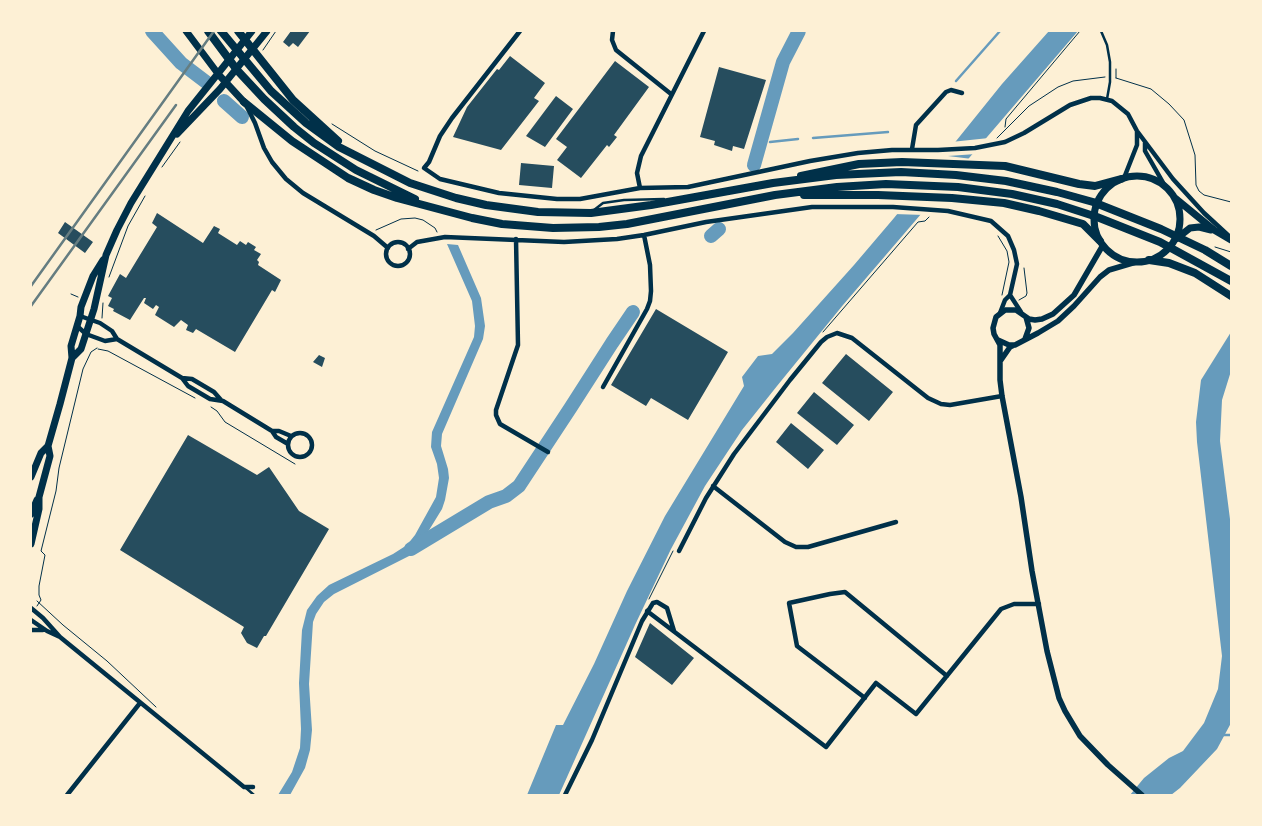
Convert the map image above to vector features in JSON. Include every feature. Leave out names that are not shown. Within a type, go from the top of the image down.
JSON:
[{"type":"highway","points":[[208,31],[237,70],[294,127],[336,158],[374,180],[440,209]]},
{"type":"highway","points":[[221,31],[271,91],[306,124],[340,147],[410,183],[456,198],[514,210],[591,213],[620,210],[772,183],[835,168],[874,163],[978,164],[1012,167],[1079,184],[1095,186],[1122,179]]},
{"type":"highway","points":[[238,31],[293,100],[325,130],[357,156]]},
{"type":"highway","points":[[244,102],[250,110],[292,141],[348,178],[381,192],[472,218],[502,224],[553,228],[618,225],[774,195],[837,186],[886,184],[981,189],[1057,204],[1097,217],[1160,242],[1215,271],[1231,282]]},
{"type":"highway","points":[[772,183],[836,175],[894,172],[982,177],[1006,181],[1057,192],[1100,205],[1161,228],[1205,250],[1231,266]]},
{"type":"highway","points":[[774,195],[878,195],[952,198],[1004,203],[1083,224],[1102,243]]},
{"type":"highway","points":[[1149,260],[1177,266],[1194,273],[1231,296]]},
{"type":"main road","points":[[186,31],[219,75],[244,102]]},
{"type":"main road","points":[[72,358],[81,349],[106,256],[116,230],[188,111],[252,31]]},
{"type":"main road","points":[[173,138],[220,89],[267,31]]},
{"type":"main road","points":[[1214,230],[1199,227],[1190,228],[1175,240],[1165,252],[1149,260],[1136,262],[1124,260],[1112,253],[1102,243],[1095,224],[1095,211],[1105,191],[1122,179],[1142,176],[1156,180],[1165,186],[1175,198],[1214,230],[1231,239]]},
{"type":"main road","points":[[1175,198],[1180,217],[1179,230],[1175,240]]},
{"type":"main road","points":[[31,544],[39,497],[50,456],[48,446],[72,358],[71,346],[81,307],[91,281],[106,256]]},
{"type":"main road","points":[[31,478],[41,453],[48,446]]},
{"type":"main road","points":[[31,514],[39,497]]},
{"type":"street","points":[[520,31],[440,136],[429,162],[424,168],[436,177],[450,182],[523,197],[580,199],[640,188],[688,187],[810,161],[876,151],[975,148],[1005,142],[1024,133],[1070,105],[1091,98],[1107,99],[1122,107],[1145,143],[1182,191],[1231,239]]},
{"type":"street","points":[[613,31],[612,40],[616,50],[671,94]]},
{"type":"street","points":[[640,188],[637,167],[641,156],[704,31]]},
{"type":"street","points":[[912,149],[916,125],[946,92],[955,90],[962,93]]},
{"type":"street","points":[[250,110],[272,162],[286,179],[304,193],[374,236],[388,248]]},
{"type":"street","points":[[1122,179],[1137,145],[1137,131]]},
{"type":"street","points":[[1145,143],[1145,151],[1165,186]]},
{"type":"street","points":[[408,249],[417,242],[438,238],[579,241],[644,235],[706,222],[812,207],[893,207],[948,211],[991,221],[1008,236],[1014,250],[1016,264],[1010,295],[1005,300],[1000,313],[993,322],[993,328],[1000,345],[1002,396],[1055,684],[1065,711],[1088,744],[1142,795]]},
{"type":"street","points":[[603,387],[650,301],[650,265],[644,235]]},
{"type":"street","points":[[516,239],[518,345],[496,415],[500,424],[547,452]]},
{"type":"street","points":[[396,243],[403,244],[408,249],[410,255],[407,262],[398,266],[388,262],[386,255],[388,248],[396,243]]},
{"type":"street","points":[[1010,295],[1029,320],[1042,319],[1053,314],[1074,295],[1102,243]]},
{"type":"street","points":[[1000,362],[1010,347],[1058,321],[1108,270],[1136,262]]},
{"type":"street","points":[[997,339],[1002,343],[1017,344],[1028,334],[1028,322],[1024,314],[1010,309],[1000,313]]},
{"type":"street","points":[[80,316],[90,319],[112,331],[117,339],[182,378],[188,386],[198,392],[210,399],[221,400]]},
{"type":"street","points":[[77,326],[86,334],[108,342],[117,339]]},
{"type":"street","points":[[679,550],[713,486],[734,454],[827,337],[837,333],[852,338],[928,398],[941,404],[950,405],[1002,396]]},
{"type":"street","points":[[182,378],[192,379],[214,392],[221,400],[272,431],[276,438],[288,444]]},
{"type":"street","points":[[272,431],[279,431],[291,436],[299,433],[307,436],[311,442],[310,450],[306,455],[299,456],[290,451],[288,444],[291,436]]},
{"type":"street","points":[[713,486],[785,542],[796,547],[808,547],[896,522]]},
{"type":"street","points":[[865,698],[797,646],[789,603],[845,592],[948,676]]},
{"type":"street","points":[[566,795],[652,603],[663,604],[667,608],[674,631]]},
{"type":"street","points":[[647,611],[826,747],[876,683],[916,714],[1001,609],[1014,604],[1039,604]]},
{"type":"street","points":[[31,608],[44,618],[60,637],[140,704],[180,732],[244,787],[253,787]]},
{"type":"street","points":[[31,620],[60,637]]},
{"type":"street","points":[[31,630],[47,631]]},
{"type":"street","points":[[67,795],[140,704]]},
{"type":"lane","points":[[1101,31],[1108,48],[1110,77],[1107,99]]},
{"type":"lane","points":[[244,787],[254,795]]},
{"type":"path","points":[[259,54],[276,31]]},
{"type":"path","points":[[1080,31],[1006,119],[1005,128],[1029,106],[1058,87],[1073,81],[1105,77]]},
{"type":"path","points":[[1115,65],[1116,78],[1151,89],[1184,120],[1195,155],[1196,185],[1199,191],[1204,195],[1231,202]]},
{"type":"path","points":[[331,123],[359,143],[391,160],[418,171],[424,168]]},
{"type":"path","points":[[159,173],[181,140]]},
{"type":"path","points":[[109,278],[128,226],[146,193]]},
{"type":"path","points":[[376,230],[401,219],[415,218],[423,220],[435,228],[437,232]]},
{"type":"path","points":[[875,272],[918,222],[925,221]]},
{"type":"path","points":[[998,236],[1007,251],[1009,262],[1001,298]]},
{"type":"path","points":[[1020,300],[1027,293],[1024,268]]},
{"type":"path","points":[[71,294],[81,298]]},
{"type":"path","points":[[103,299],[103,317]]},
{"type":"path","points":[[99,344],[91,352],[83,369],[58,468],[56,492],[41,551],[45,555],[38,595],[41,600],[38,603],[107,661],[159,710]]},
{"type":"path","points":[[97,348],[108,351],[195,398]]},
{"type":"path","points":[[211,407],[217,411],[225,422],[295,464]]},
{"type":"water","points":[[1049,31],[1078,31],[843,305],[742,430],[705,486],[671,549],[559,795],[527,795],[556,725],[563,725],[665,516],[744,386],[742,377],[758,356],[772,354],[793,333],[854,265],[1002,84]]},
{"type":"water","points":[[447,244],[458,245],[481,298],[485,326],[483,339],[442,434],[441,446],[449,478],[445,500],[442,509],[415,553],[334,594],[324,602],[316,614],[313,622],[309,684],[312,730],[310,750],[305,768],[290,795],[278,795],[292,772],[300,748],[299,683],[302,630],[307,610],[317,596],[329,585],[393,554],[407,545],[415,535],[436,497],[439,478],[437,464],[431,447],[432,432],[474,337],[475,326],[472,301]]},
{"type":"water","points":[[1231,332],[1231,371],[1222,400],[1220,441],[1231,527],[1231,723],[1217,749],[1171,795],[1130,795],[1144,778],[1169,758],[1183,751],[1204,723],[1218,689],[1222,656],[1196,422],[1201,380]]},
{"type":"pier","points":[[989,138],[976,154],[948,156],[972,159],[924,215],[894,214],[951,142]]},
{"type":"building","points":[[291,31],[310,31],[298,47],[293,43],[289,47],[283,42]]},
{"type":"building","points":[[510,56],[545,83],[534,98],[539,101],[501,150],[453,137],[467,107],[497,69],[499,70]]},
{"type":"building","points":[[615,61],[649,87],[614,135],[617,137],[609,147],[607,145],[581,178],[557,160],[567,147],[556,139]]},
{"type":"building","points":[[719,67],[766,80],[744,149],[733,146],[732,151],[714,145],[715,141],[700,137]]},
{"type":"building","points":[[556,96],[573,109],[545,147],[526,136]]},
{"type":"building","points":[[521,163],[554,166],[552,188],[519,185]]},
{"type":"building","points":[[157,213],[203,243],[214,226],[220,229],[218,233],[237,245],[240,241],[246,245],[248,242],[256,247],[254,250],[261,254],[257,260],[259,262],[258,265],[281,280],[275,292],[272,290],[235,352],[196,329],[193,333],[186,330],[188,325],[181,320],[174,327],[155,315],[159,307],[156,305],[153,309],[144,303],[146,298],[144,298],[130,320],[113,311],[114,309],[108,306],[112,298],[108,296],[120,274],[126,278],[157,227],[152,223]]},
{"type":"building","points":[[65,222],[93,242],[85,253],[58,233]]},
{"type":"building","points":[[656,309],[728,352],[688,420],[651,398],[646,406],[611,385]]},
{"type":"building","points":[[846,354],[893,392],[869,421],[822,383]]},
{"type":"building","points":[[319,355],[325,358],[322,367],[313,362]]},
{"type":"building","points":[[814,392],[854,425],[837,445],[797,413]]},
{"type":"building","points":[[791,423],[824,450],[808,469],[776,442]]},
{"type":"building","points":[[188,435],[257,475],[269,467],[299,511],[329,529],[257,648],[247,643],[241,633],[244,627],[120,550]]},
{"type":"building","points":[[650,623],[694,658],[672,685],[635,657]]},
{"type":"waterway","points":[[152,31],[181,63],[206,82]]},
{"type":"waterway","points":[[754,165],[783,62],[799,31]]},
{"type":"waterway","points":[[956,81],[1000,31]]},
{"type":"waterway","points":[[224,101],[242,117]]},
{"type":"waterway","points":[[813,138],[888,132]]},
{"type":"waterway","points":[[770,142],[798,139]]},
{"type":"waterway","points":[[711,236],[719,229]]},
{"type":"waterway","points":[[411,549],[489,502],[506,496],[519,486],[633,312]]},
{"type":"waterway","points":[[1222,735],[1231,735]]},
{"type":"railway","points":[[31,286],[214,31]]},
{"type":"railway","points":[[31,306],[176,105]]}]
